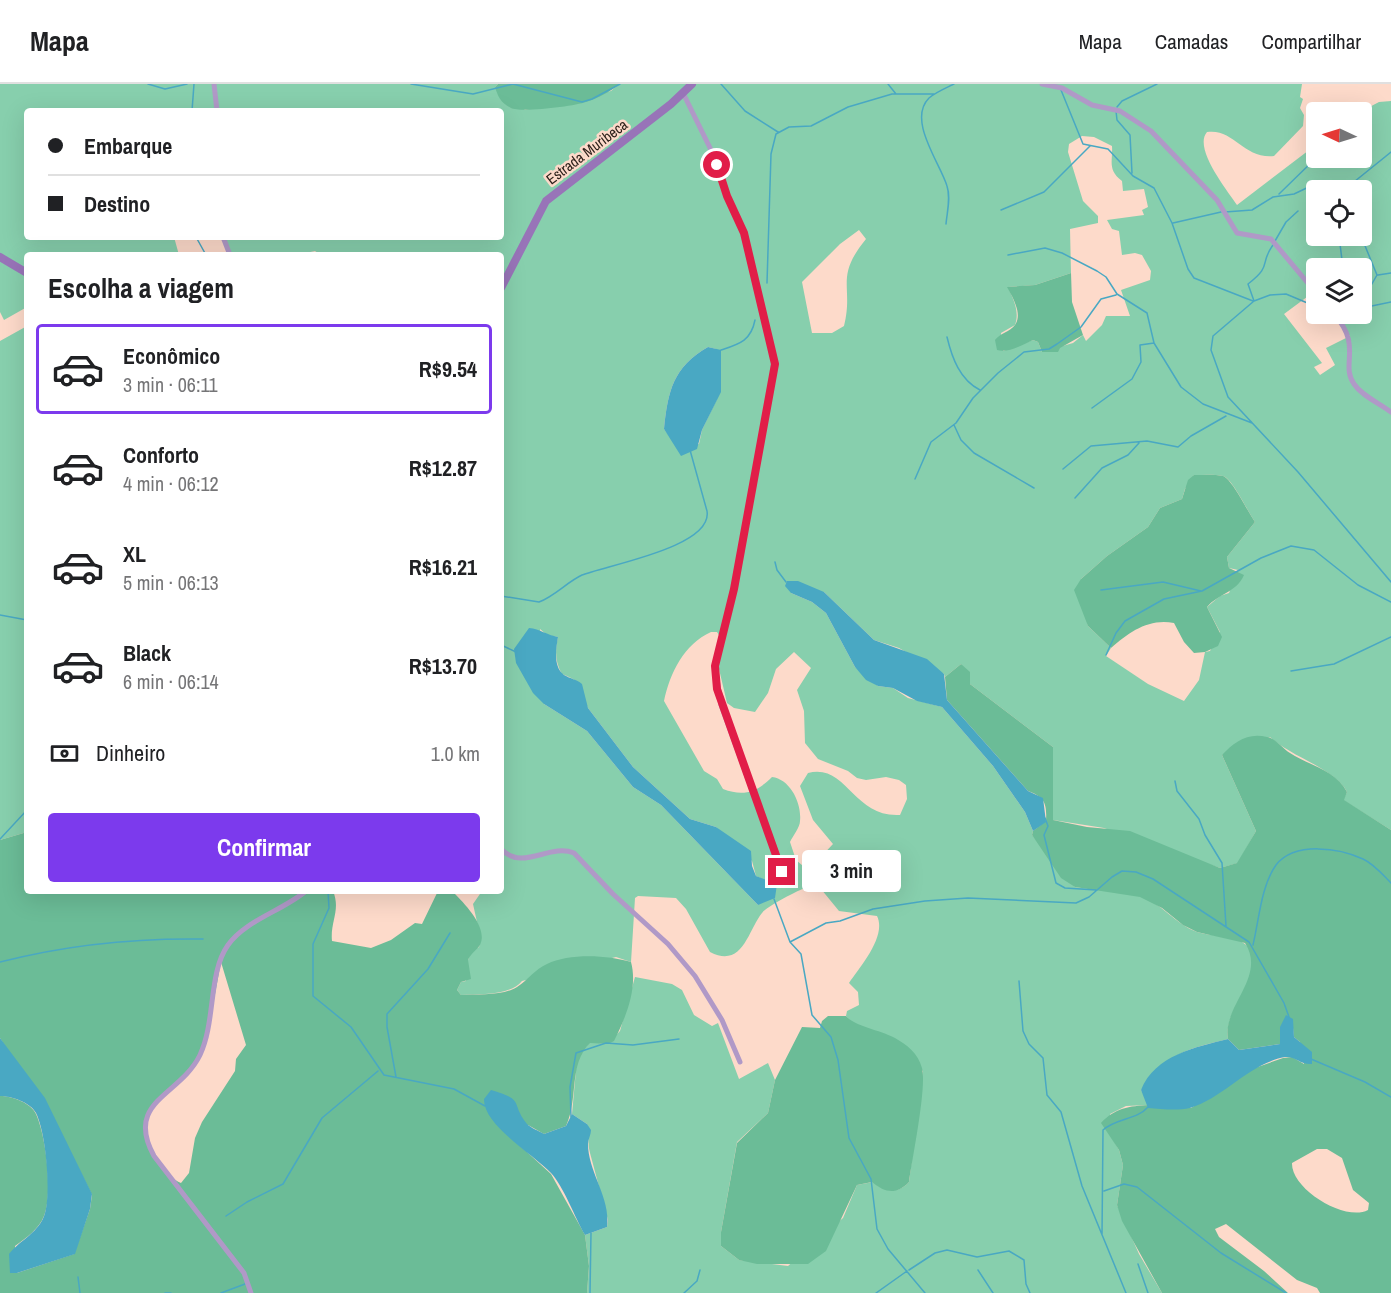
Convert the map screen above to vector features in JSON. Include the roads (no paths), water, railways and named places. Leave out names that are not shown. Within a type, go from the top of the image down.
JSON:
[{"type":"street","points":[[214,84],[217,108]]},
{"type":"street","name":"Estrada Muribeca","points":[[504,282],[546,201],[692,84]]},
{"type":"street","points":[[1042,84],[1062,88],[1092,105],[1120,111],[1151,131],[1217,200],[1237,233],[1271,239],[1306,281]]},
{"type":"street","points":[[683,93],[714,156],[727,196],[744,233],[775,364],[734,589],[715,666],[721,705],[782,872]]},
{"type":"street","points":[[0,257],[24,271]]},
{"type":"street","points":[[1341,324],[1350,338],[1352,381],[1360,391],[1391,412]]},
{"type":"street","points":[[504,851],[514,858],[522,859],[557,851],[574,853],[613,894],[668,944],[695,976],[722,1020],[740,1062]]},
{"type":"street","points":[[250,1293],[244,1273],[154,1156],[144,1134],[145,1121],[155,1104],[186,1076],[199,1058],[209,1031],[217,970],[226,947],[238,933],[292,903],[302,894]]},
{"type":"water","points":[[708,347],[721,350],[721,392],[702,430],[697,449],[681,456],[664,429],[670,392],[674,381],[687,363]]},
{"type":"water","points":[[787,581],[798,581],[824,592],[874,640],[927,659],[944,674],[947,700],[1028,791],[1043,798],[1046,822],[1033,831],[1025,812],[993,766],[942,707],[917,701],[893,688],[878,686],[866,680],[855,667],[826,613],[812,602],[791,593],[785,586]]},
{"type":"water","points":[[529,628],[558,637],[556,658],[558,667],[564,675],[582,684],[588,708],[633,767],[690,819],[716,827],[751,851],[752,866],[756,876],[777,884],[775,898],[758,905],[661,805],[633,787],[587,731],[544,704],[533,693],[516,663],[514,649]]},
{"type":"water","points":[[1286,1015],[1293,1019],[1294,1037],[1312,1052],[1312,1064],[1285,1057],[1259,1066],[1203,1103],[1190,1108],[1174,1110],[1148,1108],[1141,1090],[1147,1078],[1166,1061],[1190,1049],[1228,1039],[1239,1050],[1280,1044],[1280,1027]]},
{"type":"water","points":[[0,1038],[45,1098],[92,1194],[90,1209],[75,1254],[17,1273],[10,1273],[9,1254],[34,1231],[45,1213],[48,1191],[46,1163],[40,1122],[36,1113],[20,1100],[0,1096]]},
{"type":"water","points":[[491,1090],[502,1093],[513,1100],[527,1124],[544,1134],[566,1126],[572,1114],[587,1124],[591,1130],[588,1142],[589,1154],[606,1206],[607,1227],[585,1235],[556,1179],[500,1129],[492,1119],[486,1109],[484,1099]]},
{"type":"waterway","points":[[148,84],[165,89],[187,84]]},
{"type":"waterway","points":[[192,108],[194,84]]},
{"type":"waterway","points":[[411,84],[473,94],[513,84],[582,102],[620,84]]},
{"type":"waterway","points":[[721,84],[745,111],[778,132]]},
{"type":"waterway","points":[[888,84],[896,94]]},
{"type":"waterway","points":[[946,224],[948,191],[927,142],[922,118],[923,107],[929,98],[954,84]]},
{"type":"waterway","points":[[1117,107],[1122,101],[1157,84]]},
{"type":"waterway","points":[[1061,90],[1083,144],[1108,149],[1133,176],[1154,188],[1172,223],[1188,269],[1194,278],[1253,301]]},
{"type":"waterway","points":[[767,283],[771,154],[776,134],[789,127],[811,126],[848,107],[892,94],[934,94]]},
{"type":"waterway","points":[[1116,111],[1117,120],[1130,135],[1132,173]]},
{"type":"waterway","points":[[1001,210],[1044,192],[1090,146]]},
{"type":"waterway","points":[[1356,180],[1391,152]]},
{"type":"waterway","points":[[1279,194],[1306,168]]},
{"type":"waterway","points":[[1225,212],[1252,210],[1273,197],[1294,194],[1306,188]]},
{"type":"waterway","points":[[1275,241],[1286,222],[1298,211]]},
{"type":"waterway","points":[[1173,223],[1221,212]]},
{"type":"waterway","points":[[198,240],[204,252]]},
{"type":"waterway","points":[[1254,301],[1248,284],[1260,273],[1273,245]]},
{"type":"waterway","points":[[1340,246],[1342,258]]},
{"type":"waterway","points":[[1365,246],[1377,275]]},
{"type":"waterway","points":[[1008,255],[1045,248],[1062,253],[1106,277],[1117,294],[1147,313],[1154,343],[1181,387],[1203,404],[1252,423]]},
{"type":"waterway","points":[[1378,275],[1391,273]]},
{"type":"waterway","points":[[1372,284],[1377,275]]},
{"type":"waterway","points":[[1306,302],[1286,294],[1270,295],[1254,301],[1213,336],[1211,350],[1228,397],[1298,472],[1391,582]]},
{"type":"waterway","points":[[915,479],[931,442],[956,423],[973,398],[998,373],[1024,352],[1049,349],[1057,344],[1081,327],[1101,299],[1116,295]]},
{"type":"waterway","points":[[1372,306],[1391,302]]},
{"type":"waterway","points":[[721,350],[743,341],[751,333],[755,320]]},
{"type":"waterway","points":[[947,337],[958,368],[967,380],[980,390]]},
{"type":"waterway","points":[[1092,408],[1132,379],[1141,362],[1140,345],[1154,343]]},
{"type":"waterway","points":[[1063,469],[1091,446],[1147,441],[1178,447],[1191,436],[1226,416]]},
{"type":"waterway","points":[[954,425],[961,440],[974,453],[1034,488]]},
{"type":"waterway","points":[[1075,498],[1102,468],[1128,455],[1139,443]]},
{"type":"waterway","points":[[504,596],[539,602],[582,575],[656,553],[694,535],[704,524],[707,511],[690,450]]},
{"type":"waterway","points":[[1106,655],[1116,633],[1125,621],[1164,599],[1202,591],[1261,558],[1291,546],[1314,550],[1358,585],[1391,602]]},
{"type":"waterway","points":[[775,562],[777,570],[786,582]]},
{"type":"waterway","points":[[1101,590],[1163,582],[1201,591]]},
{"type":"waterway","points":[[0,615],[24,619]]},
{"type":"waterway","points":[[1291,671],[1334,664],[1391,637]]},
{"type":"waterway","points":[[504,646],[516,652]]},
{"type":"waterway","points":[[1175,781],[1177,791],[1199,819],[1205,835],[1222,863],[1226,926]]},
{"type":"waterway","points":[[0,839],[24,813]]},
{"type":"waterway","points":[[1045,818],[1048,826],[1044,835],[1056,883],[1065,888],[1096,890]]},
{"type":"waterway","points":[[1253,945],[1264,893],[1271,873],[1284,857],[1294,852],[1318,849],[1353,855],[1371,864],[1391,883]]},
{"type":"waterway","points":[[790,942],[826,923],[840,921],[873,909],[925,901],[968,898],[1076,903],[1089,897],[1122,871],[1136,872],[1153,879],[1249,942],[1284,1003],[1289,1017]]},
{"type":"waterway","points":[[328,894],[329,908],[313,944],[313,996],[351,1027],[384,1075],[454,1089],[485,1106]]},
{"type":"waterway","points":[[774,899],[790,942],[801,954],[812,1015],[831,1037],[838,1060],[849,1138],[871,1179],[877,1229],[888,1249],[925,1293]]},
{"type":"waterway","points":[[396,1077],[387,1027],[387,1014],[428,969],[450,933]]},
{"type":"waterway","points":[[0,962],[50,951],[101,944],[203,939]]},
{"type":"waterway","points":[[1019,981],[1023,1031],[1029,1044],[1043,1058],[1047,1095],[1061,1112],[1082,1186],[1126,1293]]},
{"type":"waterway","points":[[571,1117],[570,1087],[576,1053],[606,1043],[633,1045],[679,1039]]},
{"type":"waterway","points":[[1311,1059],[1365,1082],[1391,1097]]},
{"type":"waterway","points":[[226,1216],[247,1202],[283,1184],[322,1118],[378,1071]]},
{"type":"waterway","points":[[1102,1235],[1103,1130],[1148,1107]]},
{"type":"waterway","points":[[1104,1191],[1124,1184],[1137,1187],[1221,1253],[1286,1293]]},
{"type":"waterway","points":[[590,1293],[591,1233]]},
{"type":"waterway","points":[[909,1270],[935,1253],[947,1250],[977,1257],[1009,1251],[1024,1260],[1026,1284],[1030,1293]]},
{"type":"waterway","points":[[1138,1264],[1148,1293]]},
{"type":"waterway","points":[[684,1293],[697,1281],[700,1270]]},
{"type":"waterway","points":[[978,1270],[993,1293]]},
{"type":"waterway","points":[[876,1293],[907,1271]]},
{"type":"waterway","points":[[78,1277],[80,1293]]},
{"type":"waterway","points":[[221,1293],[245,1284]]},
{"type":"waterway","points":[[165,1293],[171,1293]]}]
